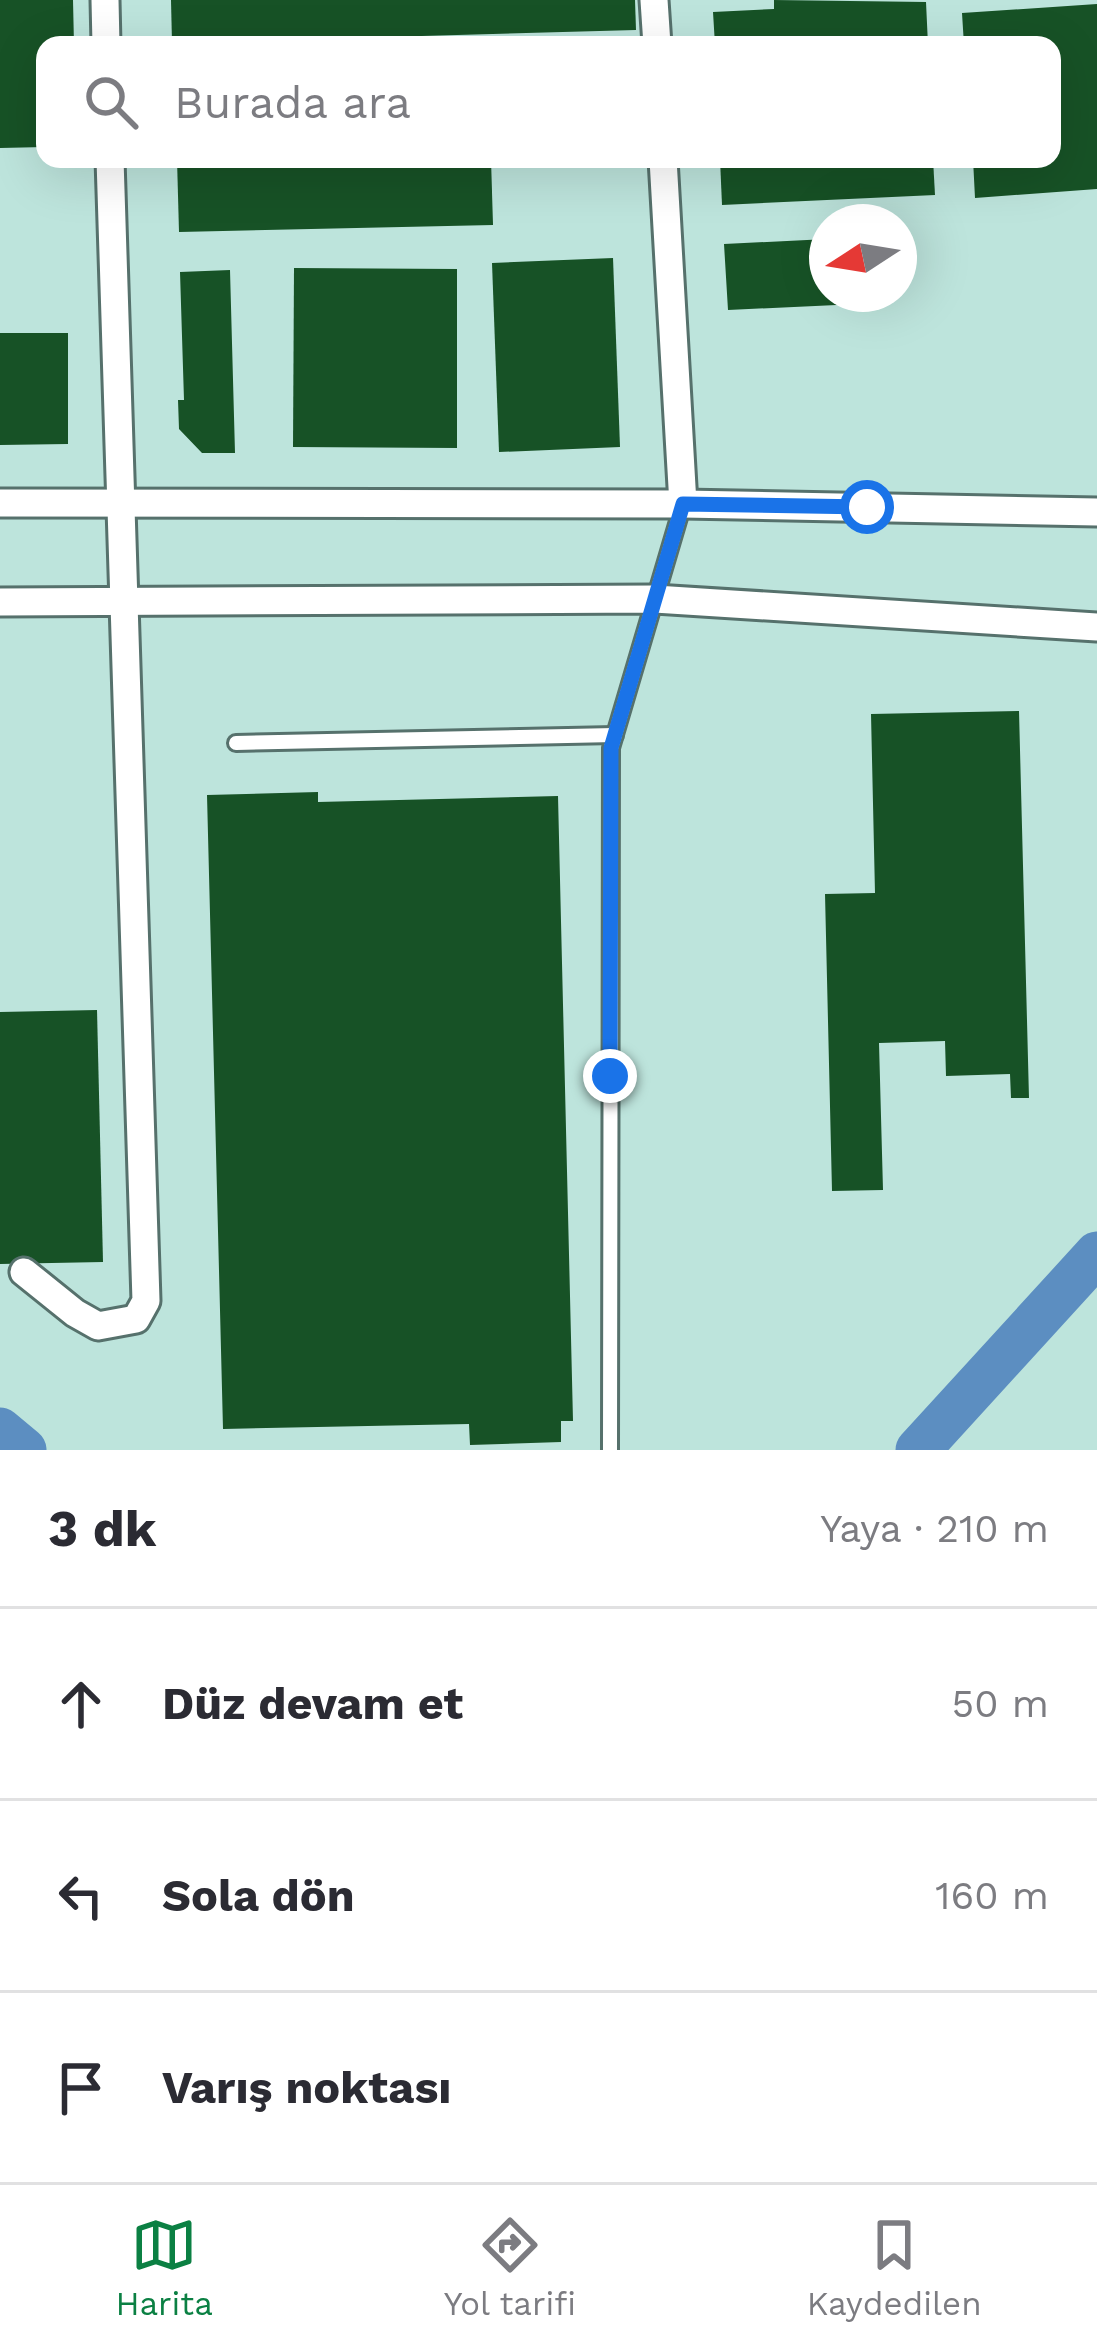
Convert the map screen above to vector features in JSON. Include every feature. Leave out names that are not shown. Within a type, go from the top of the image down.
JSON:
[{"type":"street","points":[[105,0],[106,36]]},
{"type":"street","points":[[654,0],[656,36]]},
{"type":"street","points":[[24,1272],[98,1326],[136,1319],[146,1301],[110,168]]},
{"type":"street","points":[[664,168],[683,504]]},
{"type":"street","points":[[0,503],[683,504],[1097,512]]},
{"type":"street","points":[[0,602],[655,599],[1097,627]]},
{"type":"lane","points":[[610,1450],[611,772],[615,734],[683,504]]},
{"type":"lane","points":[[236,743],[615,734]]},
{"type":"shaded area","points":[[0,0],[1097,0],[1097,1450],[0,1450]]},
{"type":"building","points":[[0,0],[73,0],[74,36],[36,36],[36,147],[0,148]]},
{"type":"building","points":[[171,0],[635,0],[636,30],[172,36]]},
{"type":"building","points":[[774,0],[926,2],[928,36],[714,36],[713,12],[774,9]]},
{"type":"building","points":[[1097,4],[1097,189],[975,198],[973,168],[1061,168],[1061,36],[963,36],[962,13]]},
{"type":"building","points":[[177,168],[491,168],[493,225],[179,232]]},
{"type":"building","points":[[720,168],[934,168],[935,195],[722,205]]},
{"type":"building","points":[[809,240],[809,306],[728,310],[724,244]]},
{"type":"building","points":[[613,258],[620,447],[499,452],[492,263]]},
{"type":"building","points":[[294,268],[457,269],[457,448],[293,447]]},
{"type":"building","points":[[230,270],[235,453],[202,453],[179,429],[178,400],[184,400],[180,272]]},
{"type":"building","points":[[0,333],[68,333],[68,444],[0,445]]},
{"type":"building","points":[[1019,711],[1029,1098],[1011,1098],[1010,1074],[946,1076],[945,1041],[879,1043],[883,1190],[832,1191],[825,894],[875,893],[871,714]]},
{"type":"building","points":[[318,792],[318,802],[558,796],[573,1421],[561,1421],[561,1442],[470,1445],[469,1424],[223,1429],[207,795]]},
{"type":"building","points":[[97,1010],[103,1262],[0,1264],[0,1012]]},
{"type":"waterway","points":[[918,1450],[1097,1254]]},
{"type":"waterway","points":[[0,1430],[24,1450]]},
{"type":"route","points":[[610,1076],[611,748],[683,504],[867,507]]}]
